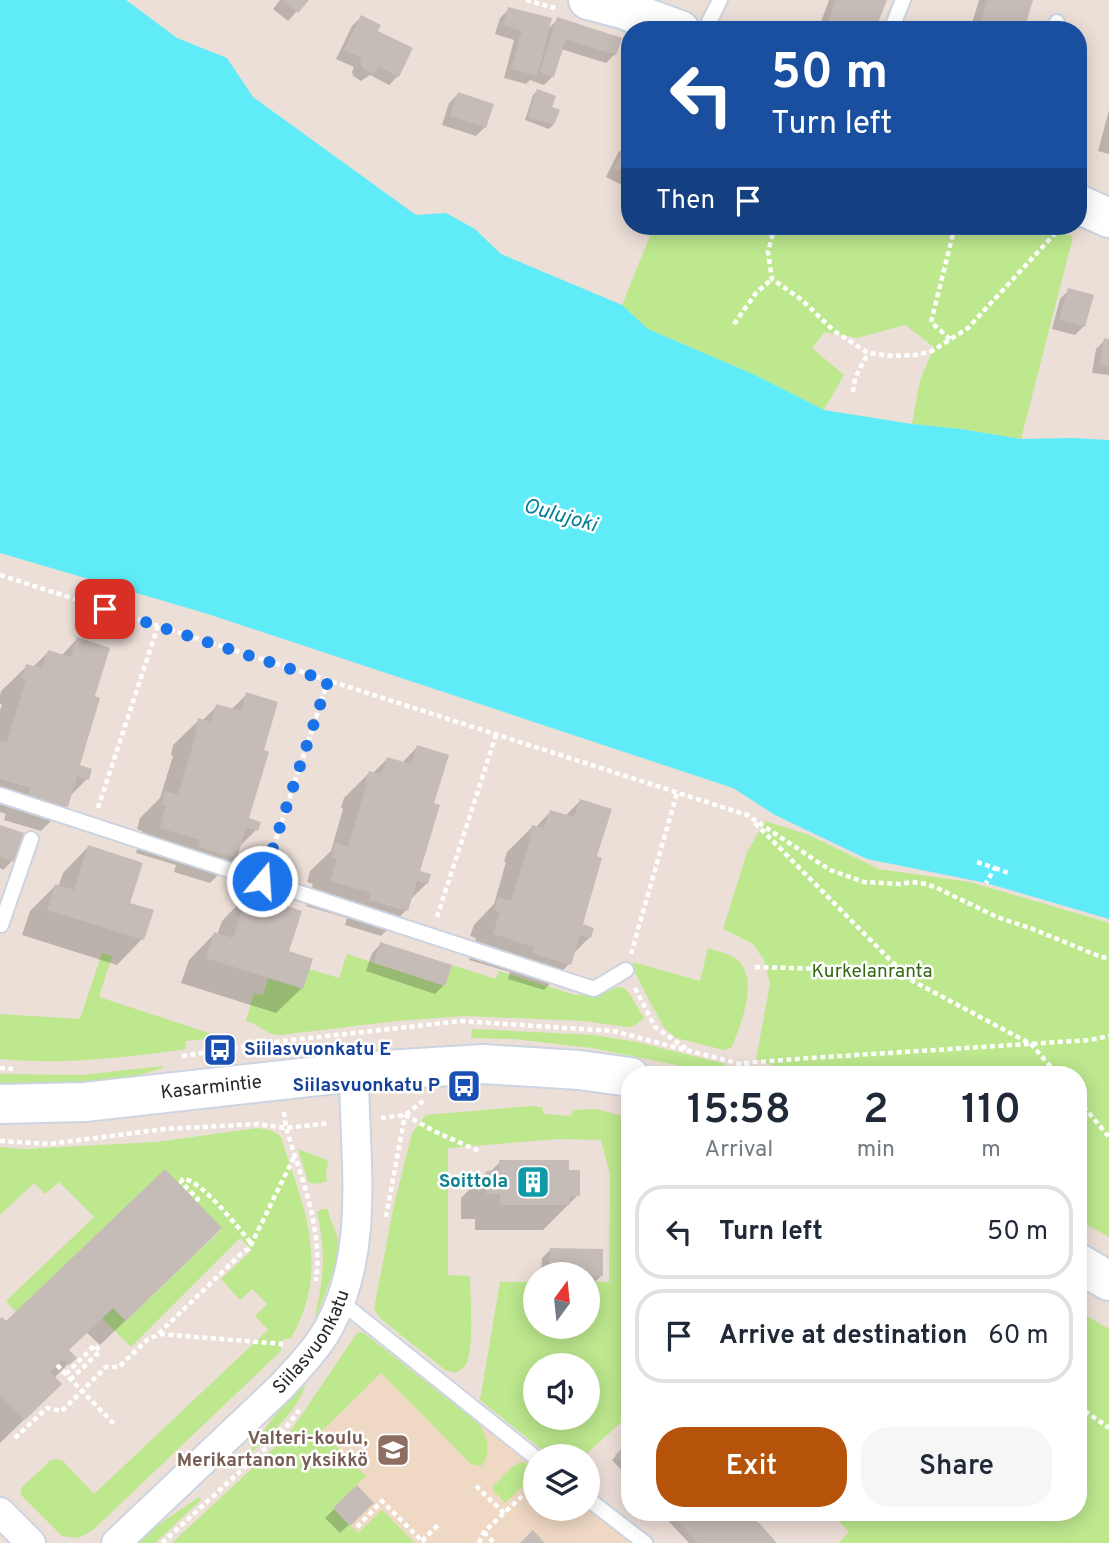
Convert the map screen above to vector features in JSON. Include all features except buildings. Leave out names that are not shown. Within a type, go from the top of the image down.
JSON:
[{"type":"street","points":[[588,0],[655,21]]},
{"type":"street","points":[[1087,208],[1109,218]]},
{"type":"street","name":"Kasarmintie","points":[[0,1104],[85,1102],[354,1072],[483,1064],[579,1070],[621,1076]]},
{"type":"street","name":"Siilasvuonkatu","points":[[117,1543],[289,1379],[329,1327],[327,1295],[351,1265],[355,1241],[358,1164],[354,1121],[354,1072]]},
{"type":"street","points":[[1087,1269],[1109,1281]]},
{"type":"street","points":[[0,1512],[31,1543]]},
{"type":"lane","points":[[710,21],[720,0]]},
{"type":"lane","points":[[895,21],[903,0]]},
{"type":"lane","points":[[0,795],[594,989],[626,970]]},
{"type":"lane","points":[[1,925],[31,839]]},
{"type":"lane","points":[[327,1295],[523,1448]]},
{"type":"lane","points":[[600,1508],[645,1543]]},
{"type":"path","points":[[773,235],[768,252],[772,279],[802,300],[833,330],[868,353],[893,356],[932,351],[968,328],[1054,235]]},
{"type":"path","points":[[950,339],[932,322],[953,235]]},
{"type":"path","points":[[734,324],[756,293],[772,279]]},
{"type":"path","points":[[853,392],[855,378],[868,353]]},
{"type":"path","points":[[0,575],[747,815],[830,870],[864,882],[926,884],[997,918],[1109,958]]},
{"type":"path","points":[[92,825],[158,626]]},
{"type":"path","points":[[262,881],[328,681]]},
{"type":"path","points":[[431,936],[496,735]]},
{"type":"path","points":[[677,793],[626,970],[655,1027],[691,1051]]},
{"type":"path","points":[[747,815],[909,979]]},
{"type":"path","points":[[977,862],[1011,874]]},
{"type":"path","points":[[986,883],[995,868]]},
{"type":"path","points":[[755,967],[862,970],[909,979],[1031,1044],[1050,1066]]},
{"type":"path","points":[[740,1064],[1090,1040],[1109,1036]]},
{"type":"path","points":[[1087,1111],[1109,1137]]},
{"type":"path","points":[[405,1115],[481,1152]]},
{"type":"path","points":[[0,1141],[49,1144],[165,1129],[257,1124],[286,1128],[314,1218],[317,1271],[327,1295]]},
{"type":"path","points":[[15,1438],[47,1408],[62,1411],[106,1367],[119,1367],[148,1339],[159,1334],[249,1249],[295,1154]]},
{"type":"path","points":[[196,1201],[198,1199],[181,1182],[183,1179],[190,1180],[206,1193],[252,1244]]},
{"type":"path","points":[[159,1334],[293,1345]]},
{"type":"path","points":[[66,1374],[95,1345],[100,1351],[71,1379]]},
{"type":"path","points":[[57,1365],[114,1424]]},
{"type":"path","points":[[1087,1412],[1109,1428]]},
{"type":"path","points":[[476,1486],[503,1513]]},
{"type":"path","points":[[479,1543],[484,1532],[523,1495]]},
{"type":"path","points":[[357,1527],[382,1502],[423,1542],[440,1523]]},
{"type":"path","points":[[484,1532],[494,1543]]},
{"type":"shaded area","name":"Valteri-koulu, Merikartanon yksikkö","points":[[357,1333],[364,1333],[523,1459],[523,1521],[600,1521],[600,1518],[631,1543],[172,1543],[288,1435]]},
{"type":"green space","points":[[650,235],[1073,237],[1021,439],[912,424],[920,380],[934,347],[905,325],[857,338],[825,332],[812,348],[844,375],[824,410],[755,375],[648,329],[622,305]]},
{"type":"green space","name":"Kurkelanranta","points":[[765,821],[809,835],[879,869],[970,882],[1109,923],[1109,1237],[1087,1225],[1087,1066],[773,1066],[756,1059],[770,984],[764,960],[753,944],[723,929],[747,852]]},
{"type":"green space","points":[[708,948],[735,958],[743,966],[747,977],[744,1013],[732,1047],[724,1050],[676,1038],[664,1028],[633,969],[633,962],[700,981]]},
{"type":"green space","points":[[102,953],[112,956],[99,997],[209,1033],[212,1044],[206,1044],[205,1039],[185,1041],[186,1049],[93,1060],[0,1059],[0,1014],[80,1019]]},
{"type":"green space","points":[[347,954],[445,986],[452,965],[496,979],[499,971],[575,995],[600,994],[618,987],[624,988],[644,1018],[634,1026],[627,1027],[584,1021],[464,1016],[280,1035],[246,1021],[254,993],[263,995],[268,978],[303,988],[309,969],[339,978]]},
{"type":"green space","points":[[472,1029],[594,1035],[637,1042],[726,1064],[681,1066],[592,1048],[513,1039],[471,1038]]},
{"type":"green space","points":[[163,1068],[113,1083],[0,1088],[0,1074],[82,1075]]},
{"type":"green space","points":[[531,1106],[542,1107],[544,1114],[571,1116],[573,1110],[596,1109],[621,1116],[621,1422],[597,1444],[535,1444],[480,1400],[500,1282],[523,1282],[523,1339],[600,1339],[600,1282],[609,1282],[610,1174],[601,1140],[558,1139],[448,1148],[448,1275],[470,1276],[470,1349],[465,1366],[456,1373],[445,1370],[381,1319],[374,1309],[393,1209],[412,1133],[426,1115]]},
{"type":"green space","points":[[258,1128],[280,1135],[297,1186],[309,1236],[312,1261],[310,1286],[303,1312],[291,1338],[282,1340],[279,1345],[282,1350],[92,1531],[77,1538],[62,1536],[20,1494],[22,1487],[55,1459],[63,1461],[94,1494],[268,1330],[255,1316],[267,1304],[252,1289],[240,1300],[221,1279],[252,1250],[240,1238],[131,1347],[102,1318],[113,1308],[126,1321],[222,1229],[165,1169],[16,1312],[6,1301],[94,1217],[59,1182],[45,1194],[34,1183],[0,1215],[0,1147],[24,1149],[156,1142]]},
{"type":"green space","points":[[298,1149],[329,1161],[327,1181],[318,1184],[308,1182]]},
{"type":"green space","points":[[328,1209],[338,1241],[333,1269],[316,1317],[323,1264],[317,1212]]},
{"type":"green space","points":[[1087,1316],[1109,1329],[1109,1543],[838,1543],[849,1532],[839,1521],[1087,1521]]},
{"type":"green space","points":[[360,1332],[479,1424],[485,1434],[487,1456],[481,1466],[471,1464],[381,1373],[322,1431],[366,1476],[333,1508],[358,1533],[382,1510],[415,1543],[172,1543],[288,1435]]},
{"type":"green space","points":[[303,1384],[305,1386],[301,1395],[290,1413],[266,1439],[249,1452],[274,1416]]},
{"type":"green space","points":[[523,1462],[523,1486],[505,1503],[493,1490],[493,1486],[512,1467]]},
{"type":"green space","points":[[199,1497],[201,1500],[155,1543],[135,1543],[161,1523]]},
{"type":"water","name":"Oulujoki","points":[[0,0],[126,0],[177,38],[227,58],[253,97],[416,215],[446,213],[475,229],[501,254],[622,305],[648,329],[755,375],[824,410],[1021,439],[1109,440],[1109,919],[986,883],[867,859],[775,815],[733,788],[208,614],[0,553]]},
{"type":"place","name":"Siilasvuonkatu E","points":[[220,1050]]},
{"type":"place","name":"Siilasvuonkatu P","points":[[464,1086]]},
{"type":"place","name":"Soittola","points":[[533,1182]]},
{"type":"place","name":"Valteri-koulu, Merikartanon yksikkö","points":[[393,1450]]},
{"type":"route","points":[[105,609],[328,681],[262,881]]}]
